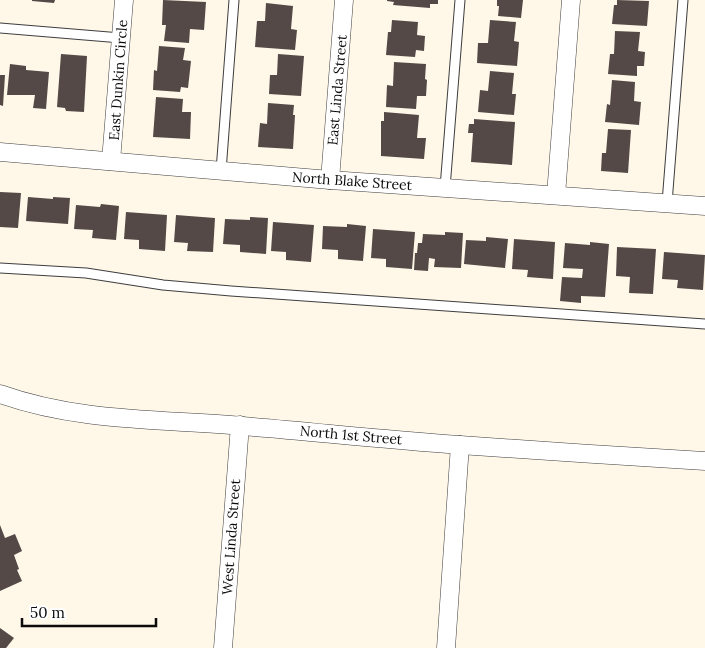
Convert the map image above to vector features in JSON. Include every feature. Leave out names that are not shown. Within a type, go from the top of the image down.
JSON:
[{"type":"street","name":"East Dunkin Circle","points":[[111,161],[124,0]]},
{"type":"street","name":"East Linda Street","points":[[330,180],[344,0]]},
{"type":"street","points":[[556,195],[571,0]]},
{"type":"street","name":"North Blake Street","points":[[0,152],[330,180],[705,206]]},
{"type":"street","name":"North 1st Street","points":[[0,394],[26,403],[67,413],[460,445],[705,461]]},
{"type":"street","name":"West Linda Street","points":[[222,648],[240,426]]},
{"type":"street","points":[[446,648],[460,445]]},
{"type":"lane","points":[[221,171],[234,0]]},
{"type":"lane","points":[[445,188],[460,0]]},
{"type":"lane","points":[[667,203],[683,0]]},
{"type":"lane","points":[[0,28],[121,38]]},
{"type":"lane","points":[[0,268],[86,273],[231,291],[705,324]]},
{"type":"building","points":[[32,0],[55,0],[54,3]]},
{"type":"building","points":[[163,0],[206,2],[204,30],[190,29],[189,43],[164,41],[166,25],[162,25]]},
{"type":"building","points":[[387,0],[438,0],[438,4],[430,4],[430,8],[393,5],[394,2]]},
{"type":"building","points":[[497,0],[523,0],[521,18],[498,16],[499,6],[497,6]]},
{"type":"building","points":[[617,0],[649,1],[647,26],[612,24],[614,5],[617,5]]},
{"type":"building","points":[[266,3],[293,6],[291,29],[297,30],[295,50],[255,47],[257,21],[265,21]]},
{"type":"building","points":[[392,20],[418,22],[417,35],[425,36],[424,51],[416,50],[415,57],[386,55],[388,32],[391,32]]},
{"type":"building","points":[[490,20],[516,22],[514,41],[519,42],[517,66],[477,63],[478,43],[488,43]]},
{"type":"building","points":[[615,31],[640,32],[638,51],[645,52],[644,66],[637,66],[637,76],[608,74],[610,54],[614,54]]},
{"type":"building","points":[[159,46],[185,48],[183,60],[191,61],[188,88],[181,87],[180,92],[153,90],[154,70],[157,71]]},
{"type":"building","points":[[61,54],[87,56],[84,112],[66,111],[65,108],[57,107]]},
{"type":"building","points":[[278,54],[304,56],[301,96],[269,94],[270,75],[277,75]]},
{"type":"building","points":[[394,62],[426,64],[426,96],[417,96],[416,109],[386,107],[387,85],[393,86]]},
{"type":"building","points":[[10,64],[26,66],[26,70],[49,72],[46,109],[33,108],[35,95],[7,95]]},
{"type":"building","points":[[490,71],[514,73],[512,94],[516,94],[514,115],[478,112],[480,90],[488,91]]},
{"type":"building","points":[[0,75],[5,75],[3,106],[0,105]]},
{"type":"building","points":[[612,80],[635,82],[634,101],[641,102],[639,125],[605,122],[607,104],[610,105]]},
{"type":"building","points":[[156,97],[183,99],[182,112],[191,112],[190,139],[153,137]]},
{"type":"building","points":[[268,103],[294,105],[293,149],[258,147],[260,123],[267,124]]},
{"type":"building","points":[[384,112],[419,115],[417,138],[426,138],[424,159],[381,156],[381,121],[384,121]]},
{"type":"building","points":[[474,119],[515,122],[512,165],[471,162],[473,133],[468,133],[469,124],[474,124]]},
{"type":"building","points":[[608,129],[631,130],[628,173],[601,171],[602,153],[606,153]]},
{"type":"building","points":[[0,192],[21,193],[18,228],[0,227]]},
{"type":"building","points":[[28,197],[70,198],[68,224],[26,221]]},
{"type":"building","points":[[101,204],[119,206],[116,240],[92,238],[93,230],[74,229],[76,205],[100,207]]},
{"type":"building","points":[[126,212],[167,215],[165,251],[139,249],[139,240],[124,239]]},
{"type":"building","points":[[176,215],[215,218],[213,252],[187,251],[188,243],[174,242]]},
{"type":"building","points":[[250,217],[268,218],[266,254],[240,252],[240,245],[223,244],[225,219],[250,220]]},
{"type":"building","points":[[273,222],[314,225],[311,262],[286,260],[286,252],[271,251]]},
{"type":"building","points":[[347,224],[366,226],[363,261],[338,259],[338,250],[322,249],[323,226],[347,227]]},
{"type":"building","points":[[373,229],[415,232],[412,269],[386,267],[386,259],[371,258]]},
{"type":"building","points":[[445,232],[463,233],[461,268],[434,267],[435,259],[429,258],[428,271],[414,270],[415,253],[417,253],[418,243],[422,243],[423,234],[445,235]]},
{"type":"building","points":[[486,237],[508,239],[505,268],[464,264],[466,240],[486,241]]},
{"type":"building","points":[[514,239],[555,242],[553,279],[527,277],[528,270],[512,269]]},
{"type":"building","points":[[590,242],[609,244],[605,297],[581,296],[581,303],[560,301],[562,277],[582,278],[583,269],[563,268],[565,243],[590,245]]},
{"type":"building","points":[[617,247],[656,249],[653,294],[629,293],[630,277],[616,276]]},
{"type":"building","points":[[664,252],[705,255],[703,290],[677,288],[678,280],[662,279]]},
{"type":"building","points":[[0,525],[5,538],[15,534],[22,551],[14,555],[19,569],[17,570],[22,581],[0,591]]},
{"type":"building","points":[[0,628],[14,638],[6,648],[0,648]]}]
